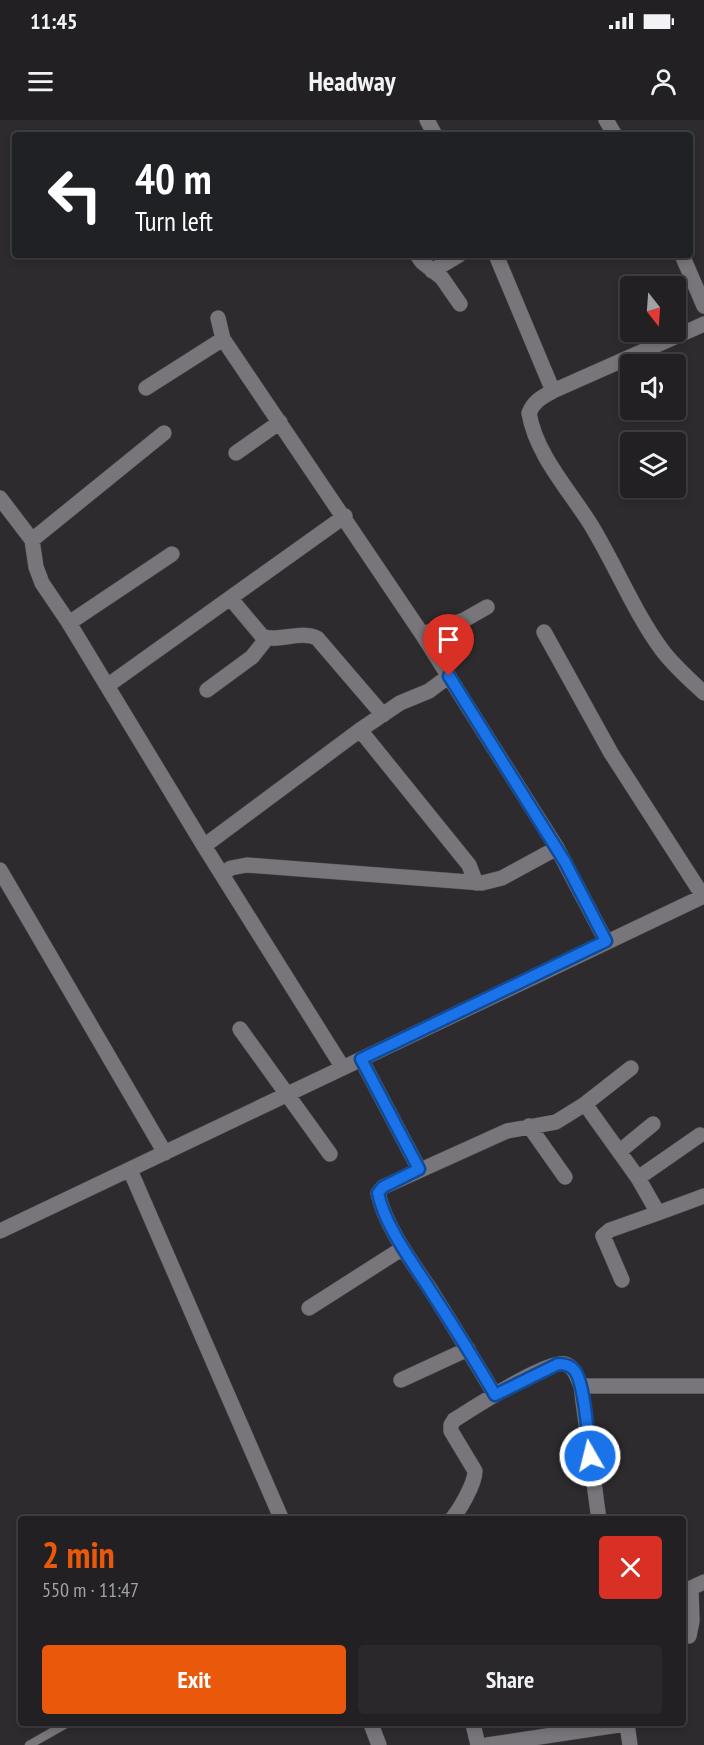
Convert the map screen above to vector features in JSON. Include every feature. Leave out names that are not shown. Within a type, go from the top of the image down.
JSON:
[{"type":"street","points":[[420,258],[442,278],[460,304]]},
{"type":"street","points":[[432,271],[454,258]]},
{"type":"street","points":[[497,258],[553,391]]},
{"type":"street","points":[[683,258],[704,306]]},
{"type":"street","points":[[218,318],[223,339],[345,516],[422,633],[557,848],[606,941]]},
{"type":"street","points":[[704,324],[553,391],[537,400],[529,413],[539,443],[603,545],[662,650],[704,693]]},
{"type":"street","points":[[146,388],[223,339]]},
{"type":"street","points":[[236,453],[280,422]]},
{"type":"street","points":[[32,540],[164,433]]},
{"type":"street","points":[[0,498],[32,540],[36,567],[42,583],[69,623],[204,846],[343,1068]]},
{"type":"street","points":[[107,686],[345,516]]},
{"type":"street","points":[[69,623],[172,554]]},
{"type":"street","points":[[231,599],[262,636],[267,638],[300,634],[317,638],[383,715]]},
{"type":"street","points":[[422,633],[464,620],[487,607]]},
{"type":"street","points":[[2,1224],[130,1170],[704,896],[611,753],[544,632]]},
{"type":"street","points":[[207,690],[252,657],[267,638]]},
{"type":"street","points":[[204,846],[360,730],[400,703],[421,696],[449,676]]},
{"type":"street","points":[[360,730],[469,865],[476,883]]},
{"type":"street","points":[[222,874],[231,868],[247,865],[476,883],[492,882],[557,848]]},
{"type":"street","points":[[0,870],[165,1153]]},
{"type":"street","points":[[240,1029],[286,1096],[330,1154]]},
{"type":"street","points":[[361,1059],[419,1169]]},
{"type":"street","points":[[495,1395],[403,1248],[380,1203],[378,1193],[383,1187],[419,1169],[507,1131],[556,1122],[585,1104],[631,1068]]},
{"type":"street","points":[[585,1104],[620,1151],[658,1213]]},
{"type":"street","points":[[620,1151],[653,1124]]},
{"type":"street","points":[[529,1126],[565,1177]]},
{"type":"street","points":[[638,1178],[700,1135]]},
{"type":"street","points":[[130,1170],[280,1516]]},
{"type":"street","points":[[622,1280],[603,1236],[610,1230],[704,1196]]},
{"type":"street","points":[[309,1308],[403,1248]]},
{"type":"street","points":[[401,1380],[468,1349]]},
{"type":"street","points":[[454,1516],[475,1477],[475,1472],[451,1431],[454,1420],[495,1395],[558,1364],[566,1364],[574,1370],[581,1386],[598,1516]]},
{"type":"street","points":[[581,1386],[704,1386]]},
{"type":"street","points":[[692,1636],[691,1588],[704,1582]]},
{"type":"street","points":[[372,1726],[379,1745]]},
{"type":"street","points":[[473,1726],[478,1745]]},
{"type":"street","points":[[487,1745],[613,1726]]},
{"type":"street","points":[[626,1726],[630,1745]]},
{"type":"lane","points":[[29,1745],[62,1726]]},
{"type":"route","points":[[449,676],[574,877],[606,941],[361,1059],[419,1169],[383,1187],[378,1193],[380,1203],[403,1248],[495,1395],[558,1364],[566,1364],[574,1370],[581,1386],[590,1456]]}]
